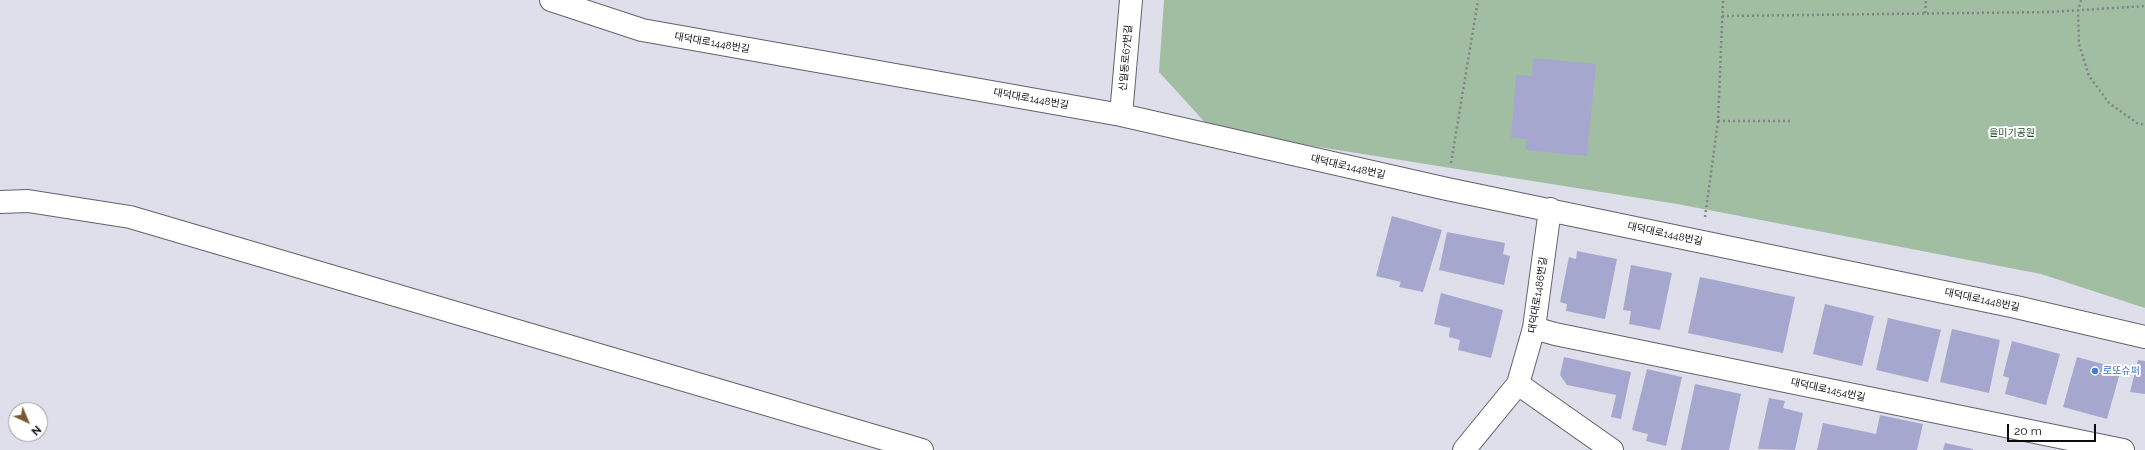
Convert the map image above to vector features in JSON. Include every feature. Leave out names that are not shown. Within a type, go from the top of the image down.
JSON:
[{"type":"street","name":"대덕대로1448번길","points":[[551,0],[642,30],[1121,116],[1447,189],[1550,209],[2008,305],[2145,337]]},
{"type":"street","name":"신일동로67번길","points":[[1121,116],[1131,0]]},
{"type":"street","points":[[0,202],[28,201],[130,217],[922,450]]},
{"type":"street","name":"대덕대로1486번길","points":[[1518,384],[1534,328],[1550,209]]},
{"type":"street","name":"대덕대로1454번길","points":[[1534,328],[1556,334],[2122,450]]},
{"type":"street","points":[[1464,450],[1518,384],[1612,450]]},
{"type":"path","points":[[1447,189],[1478,0]]},
{"type":"path","points":[[1702,242],[1718,120],[1723,0]]},
{"type":"path","points":[[1925,14],[1926,0]]},
{"type":"path","points":[[2081,0],[2078,10],[2079,44],[2089,76],[2109,103],[2137,122],[2145,125]]},
{"type":"path","points":[[1722,16],[1925,14],[2078,10],[2145,6]]},
{"type":"path","points":[[1718,120],[1793,121]]},
{"type":"green space","name":"을미기공원","points":[[1164,0],[2145,0],[2145,308],[2041,274],[1677,204],[1212,130],[1159,72]]},
{"type":"building","points":[[1533,58],[1596,64],[1587,156],[1526,150],[1527,139],[1511,138],[1516,75],[1532,76]]},
{"type":"building","points":[[1392,216],[1442,230],[1423,292],[1399,287],[1401,282],[1376,276]]},
{"type":"building","points":[[1447,232],[1505,243],[1503,254],[1510,256],[1504,285],[1439,270]]},
{"type":"building","points":[[1577,251],[1617,259],[1605,319],[1566,311],[1567,304],[1560,302],[1569,257],[1576,259]]},
{"type":"building","points":[[1631,265],[1672,273],[1660,330],[1629,324],[1631,311],[1623,310]]},
{"type":"building","points":[[1700,277],[1795,297],[1783,353],[1688,333]]},
{"type":"building","points":[[1441,293],[1503,310],[1491,358],[1458,350],[1460,340],[1449,337],[1450,328],[1434,324]]},
{"type":"building","points":[[1825,304],[1874,316],[1862,366],[1813,354]]},
{"type":"building","points":[[1888,318],[1941,330],[1928,382],[1876,370]]},
{"type":"building","points":[[1952,329],[2000,340],[1989,393],[1940,382]]},
{"type":"building","points":[[2012,341],[2060,354],[2046,405],[2005,394],[2009,378],[2003,376]]},
{"type":"building","points":[[1564,357],[1631,372],[1621,419],[1611,417],[1616,395],[1567,385],[1560,375]]},
{"type":"building","points":[[2077,357],[2121,369],[2107,419],[2063,407]]},
{"type":"building","points":[[2138,360],[2145,361],[2145,394],[2130,392]]},
{"type":"building","points":[[1647,369],[1682,377],[1666,446],[1646,441],[1648,434],[1632,430]]},
{"type":"building","points":[[1695,384],[1741,394],[1729,450],[1681,450]]},
{"type":"building","points":[[1769,398],[1785,401],[1783,408],[1803,413],[1795,450],[1758,449]]},
{"type":"building","points":[[1880,415],[1923,424],[1917,450],[1817,450],[1823,423],[1876,434]]},
{"type":"building","points":[[1945,443],[1973,449],[1973,450],[1943,450]]},
{"type":"place","name":"로또슈퍼","points":[[2095,371]]}]
